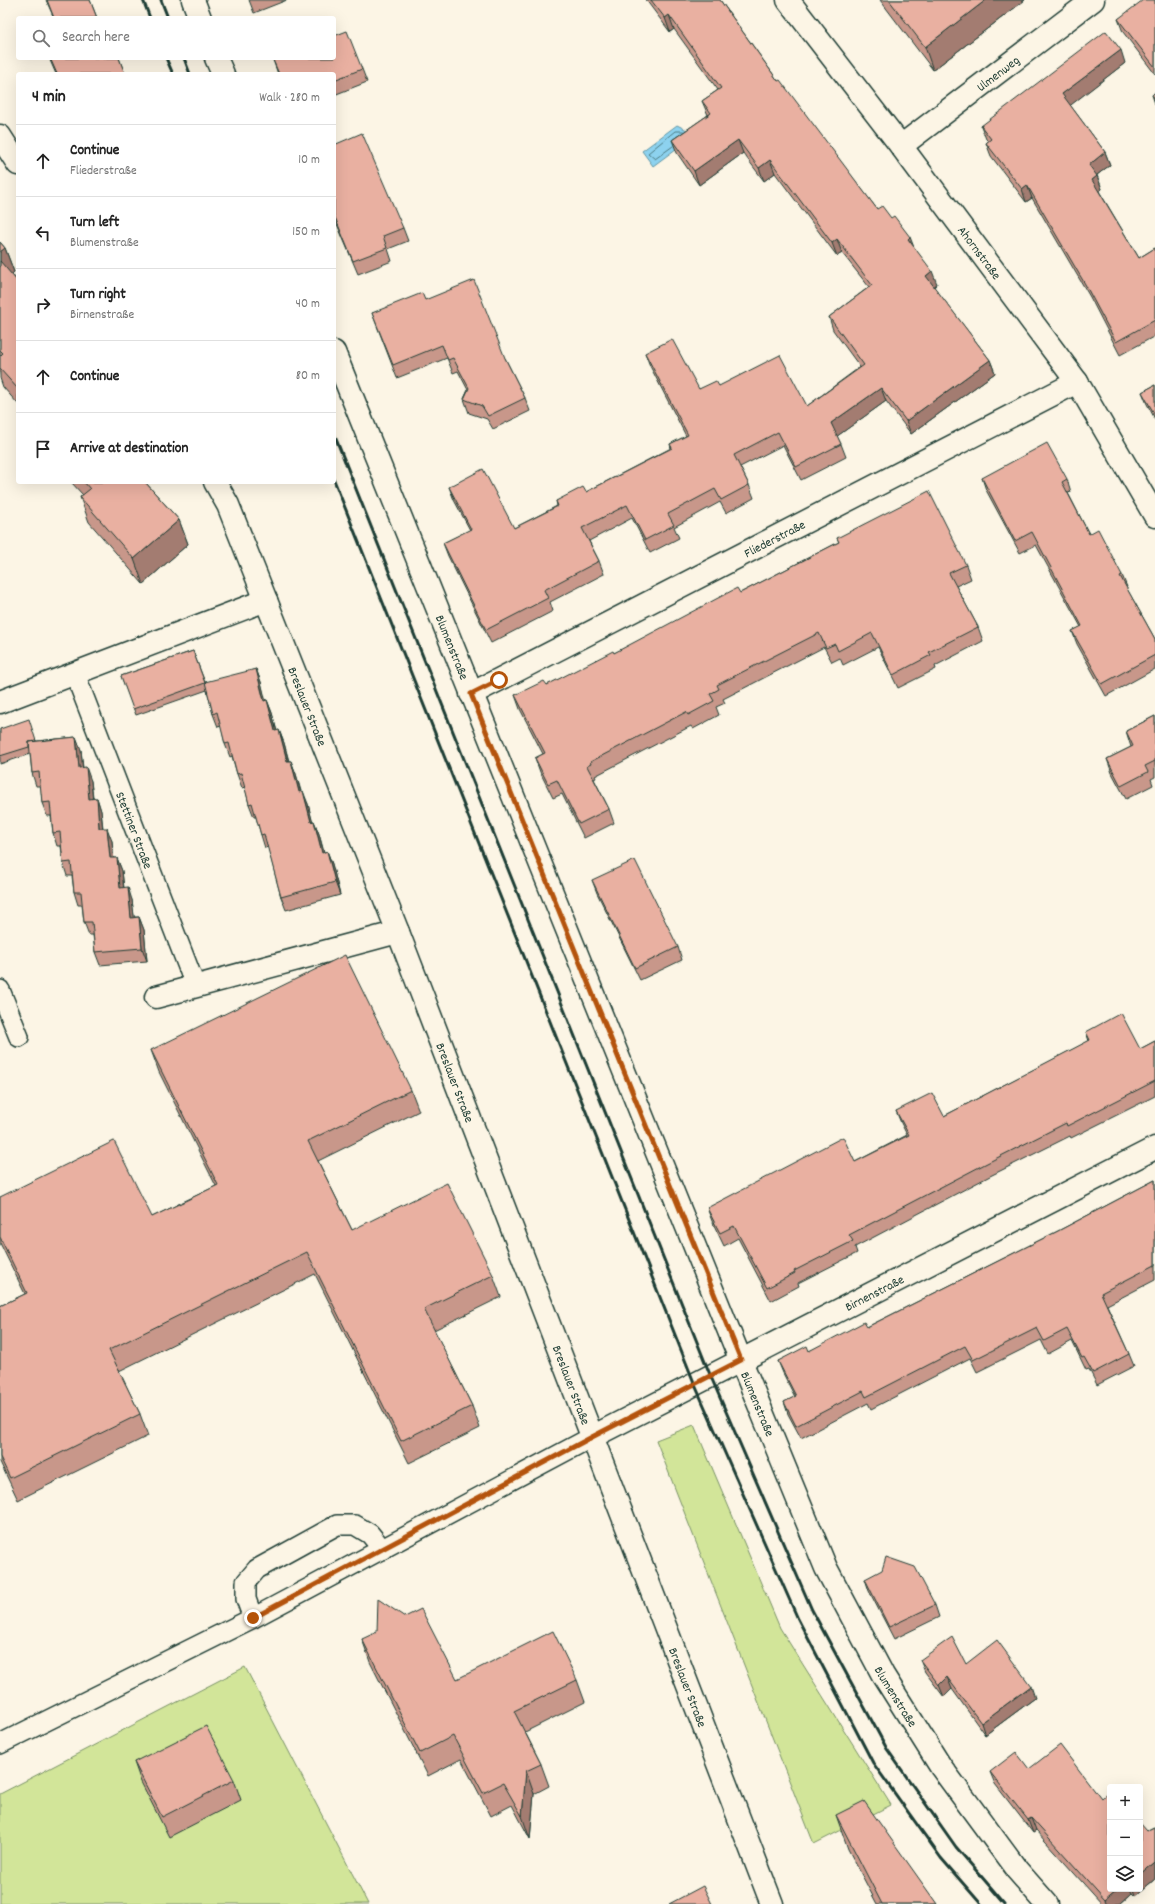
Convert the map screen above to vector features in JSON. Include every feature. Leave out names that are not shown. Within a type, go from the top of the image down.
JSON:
[{"type":"street","points":[[193,0],[199,16]]},
{"type":"street","name":"Ahornstraße","points":[[788,0],[901,146],[1077,382],[1155,516]]},
{"type":"street","name":"Ulmenweg","points":[[901,146],[1093,0]]},
{"type":"street","points":[[217,60],[222,72]]},
{"type":"street","points":[[0,136],[16,161]]},
{"type":"street","name":"Blumenstraße","points":[[336,357],[471,694],[826,1568],[882,1676],[940,1767],[1017,1870],[1047,1904]]},
{"type":"street","name":"Fliederstraße","points":[[471,694],[1077,382]]},
{"type":"street","name":"Breslauer Straße","points":[[216,484],[228,505],[398,932],[772,1904]]},
{"type":"street","points":[[0,702],[266,600]]},
{"type":"street","points":[[156,997],[195,985],[398,932]]},
{"type":"street","name":"Birnenstraße","points":[[592,1437],[1155,1148]]},
{"type":"lane","name":"Stettiner Straße","points":[[75,674],[195,985]]},
{"type":"lane","points":[[0,990],[18,1037]]},
{"type":"lane","points":[[0,1744],[253,1618],[383,1550],[592,1437]]},
{"type":"lane","points":[[253,1618],[246,1599],[246,1582],[257,1569],[337,1525],[355,1525],[370,1534],[383,1550]]},
{"type":"green space","points":[[694,1425],[780,1628],[891,1805],[814,1844],[656,1440]]},
{"type":"green space","points":[[245,1667],[368,1904],[0,1904],[0,1794]]},
{"type":"water","points":[[677,125],[687,130],[688,140],[653,166],[642,151]]},
{"type":"building","points":[[47,0],[90,0],[96,16],[53,16]]},
{"type":"building","points":[[651,0],[720,0],[778,81],[780,80],[877,209],[882,206],[891,218],[894,216],[910,237],[908,239],[932,271],[926,276],[990,360],[906,421],[881,388],[831,423],[841,444],[796,467],[778,432],[734,455],[749,485],[721,500],[715,489],[668,514],[674,525],[645,540],[627,505],[582,528],[599,561],[544,590],[548,598],[486,630],[443,543],[471,529],[449,487],[483,469],[514,528],[558,506],[556,501],[583,487],[586,492],[672,448],[670,444],[688,435],[645,353],[672,339],[699,389],[716,381],[719,386],[780,355],[807,406],[864,365],[829,317],[872,285],[837,239],[832,243],[770,160],[759,168],[738,140],[694,171],[672,140],[711,113],[702,101],[721,88],[669,15],[665,18]]},
{"type":"building","points":[[889,0],[986,0],[925,47]]},
{"type":"building","points":[[1143,0],[1155,0],[1155,67],[1118,19]]},
{"type":"building","points":[[347,31],[362,69],[336,79],[336,72],[278,72],[273,60],[336,60],[336,35]]},
{"type":"building","points":[[1106,31],[1121,50],[1062,94],[1105,152],[1089,165],[1097,176],[1092,180],[1139,258],[1155,248],[1155,320],[1116,342],[1085,284],[1027,185],[1022,189],[986,143],[991,139],[981,126]]},
{"type":"building","points":[[51,60],[120,60],[124,72],[56,72]]},
{"type":"building","points":[[1155,92],[1155,99],[1152,95]]},
{"type":"building","points":[[362,133],[403,228],[383,236],[387,248],[353,261],[336,220],[336,144]]},
{"type":"building","points":[[0,242],[5,248],[0,252]]},
{"type":"building","points":[[0,261],[16,280],[16,387],[0,369],[0,356],[3,353],[0,350]]},
{"type":"building","points":[[474,280],[505,358],[525,398],[488,416],[482,406],[464,399],[469,388],[453,358],[448,360],[442,345],[393,365],[372,313],[422,293],[425,300]]},
{"type":"building","points":[[1155,385],[1155,415],[1142,392]]},
{"type":"building","points":[[1047,443],[1067,479],[1062,482],[1089,534],[1098,529],[1122,575],[1120,576],[1155,639],[1155,655],[1102,684],[1072,631],[1082,626],[1032,532],[1015,541],[982,478]]},
{"type":"building","points":[[86,484],[147,484],[179,520],[134,559],[80,497],[90,489]]},
{"type":"building","points":[[929,491],[966,565],[949,573],[978,627],[929,652],[931,655],[893,675],[872,633],[838,651],[835,644],[826,648],[819,633],[717,685],[719,689],[710,694],[714,701],[688,715],[686,712],[590,762],[591,764],[587,766],[609,809],[579,824],[557,780],[548,784],[535,758],[545,753],[515,695],[544,681],[547,685],[613,651],[614,653],[737,588],[740,593],[839,542],[837,538]]},
{"type":"building","points":[[193,651],[205,683],[133,709],[121,676]]},
{"type":"building","points":[[256,669],[264,701],[267,700],[275,731],[279,730],[287,761],[291,761],[299,792],[303,791],[311,822],[314,821],[322,853],[327,851],[335,882],[281,897],[264,834],[261,835],[252,803],[249,804],[241,773],[237,774],[229,743],[225,744],[217,712],[213,714],[205,682]]},
{"type":"building","points":[[1155,716],[1155,761],[1145,766],[1148,772],[1121,786],[1107,759],[1133,746],[1126,731]]},
{"type":"building","points":[[29,719],[36,741],[29,742],[29,747],[0,756],[0,729]]},
{"type":"building","points":[[76,737],[79,768],[86,767],[89,799],[97,798],[99,828],[107,828],[110,858],[117,858],[120,888],[128,887],[131,918],[139,917],[142,948],[95,952],[92,922],[84,922],[81,892],[74,892],[71,862],[63,863],[60,832],[53,833],[50,802],[42,803],[39,772],[32,773],[29,742]]},
{"type":"building","points":[[635,860],[678,947],[635,968],[592,880]]},
{"type":"building","points":[[345,955],[411,1090],[308,1141],[352,1230],[447,1183],[493,1275],[424,1309],[472,1406],[401,1441],[307,1252],[109,1350],[140,1414],[10,1478],[0,1457],[0,1306],[27,1293],[0,1237],[0,1197],[114,1141],[152,1217],[218,1185],[151,1050]]},
{"type":"building","points":[[1121,1013],[1140,1049],[1155,1041],[1155,1081],[1067,1126],[1066,1123],[849,1235],[853,1241],[794,1271],[795,1273],[767,1288],[734,1226],[720,1233],[707,1208],[843,1137],[855,1162],[909,1135],[896,1111],[932,1093],[944,1116],[1090,1040],[1086,1032]]},
{"type":"building","points":[[1155,1180],[1155,1265],[1101,1293],[1129,1354],[1093,1373],[1084,1357],[1082,1358],[1067,1329],[1044,1341],[1037,1328],[973,1360],[965,1346],[866,1397],[863,1391],[796,1426],[784,1402],[796,1396],[778,1361],[807,1346],[809,1351],[864,1322],[867,1327],[1058,1231]]},
{"type":"building","points":[[886,1557],[915,1567],[935,1605],[889,1627],[865,1579],[882,1570]]},
{"type":"building","points":[[378,1599],[405,1617],[421,1609],[457,1679],[553,1631],[577,1680],[514,1711],[541,1764],[526,1771],[522,1816],[503,1783],[483,1793],[453,1736],[420,1753],[362,1639],[377,1632]]},
{"type":"building","points":[[952,1637],[966,1664],[997,1640],[1031,1686],[981,1723],[947,1677],[939,1685],[920,1660]]},
{"type":"building","points":[[206,1726],[234,1780],[162,1817],[134,1762]]},
{"type":"building","points":[[1060,1745],[1101,1799],[1107,1794],[1107,1892],[1114,1892],[1105,1900],[1031,1818],[1028,1820],[990,1772],[1016,1752],[1029,1769]]},
{"type":"building","points":[[864,1801],[937,1904],[882,1904],[836,1815]]},
{"type":"building","points":[[1143,1826],[1147,1831],[1155,1827],[1155,1862],[1143,1872]]},
{"type":"building","points":[[703,1886],[712,1904],[669,1904]]},
{"type":"railway","points":[[143,0],[149,16]]},
{"type":"railway","points":[[161,0],[167,16]]},
{"type":"railway","points":[[167,60],[172,72]]},
{"type":"railway","points":[[185,60],[189,72]]},
{"type":"railway","points":[[336,439],[711,1377],[812,1610],[887,1749],[956,1847],[1005,1904]]},
{"type":"railway","points":[[336,484],[695,1385],[798,1619],[873,1763],[941,1858],[981,1904]]},
{"type":"route","points":[[253,1618],[460,1509],[592,1437],[711,1377],[741,1360],[471,694],[499,680]]}]
